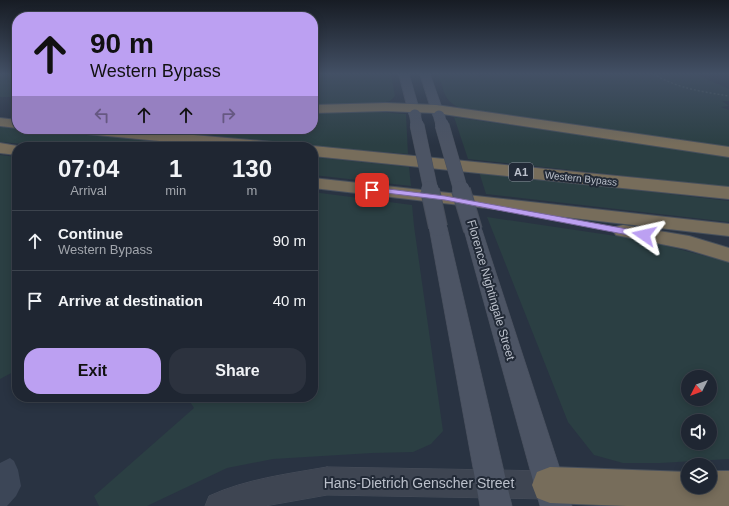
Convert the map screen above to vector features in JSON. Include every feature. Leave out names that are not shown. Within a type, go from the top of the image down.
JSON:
[{"type":"highway","points":[[318,109],[414,111],[438,113],[729,152]]},
{"type":"highway","points":[[0,122],[12,123]]},
{"type":"highway","points":[[131,134],[218,142]]},
{"type":"highway","points":[[0,148],[12,149]]},
{"type":"highway","name":"Western Bypass","points":[[318,152],[729,193]]},
{"type":"highway","points":[[318,184],[729,230]]},
{"type":"highway","points":[[445,198],[689,244],[729,254]]},
{"type":"highway","points":[[553,496],[729,488]]},
{"type":"main road","points":[[410,98],[494,494]]},
{"type":"main road","name":"Florence Nightingale Street","points":[[433,98],[553,496]]},
{"type":"street","name":"Hans-Dietrich Genscher Street","points":[[219,506],[230,500],[269,491],[327,481],[494,494],[553,496]]},
{"type":"green space","points":[[318,98],[393,98],[390,101],[377,104],[318,106]]},
{"type":"green space","points":[[447,98],[729,98],[729,101],[722,101],[729,106],[721,107],[729,110],[729,149],[463,109],[448,100]]},
{"type":"green space","points":[[363,111],[406,114],[408,154],[318,147],[318,142],[270,142],[200,134],[318,134],[318,113]]},
{"type":"green space","points":[[454,117],[729,156],[729,187],[468,159]]},
{"type":"green space","points":[[0,125],[12,126],[12,134],[100,134],[180,142],[12,143],[0,142]]},
{"type":"green space","points":[[0,155],[12,156],[12,373],[0,379]]},
{"type":"green space","points":[[318,158],[409,167],[411,186],[318,176]]},
{"type":"green space","points":[[479,172],[729,201],[729,222],[486,194]]},
{"type":"green space","points":[[318,193],[412,205],[443,431],[431,444],[413,452],[273,459],[227,468],[147,506],[99,506],[94,496],[194,408],[190,402],[318,402]]},
{"type":"green space","points":[[487,217],[643,240],[729,262],[729,459],[681,458],[681,462],[623,463],[594,455],[568,422]]},
{"type":"building","points":[[10,458],[14,461],[18,470],[21,486],[16,496],[7,506],[0,506],[0,463]]},
{"type":"route","points":[[372,190],[445,198],[644,235]]}]
